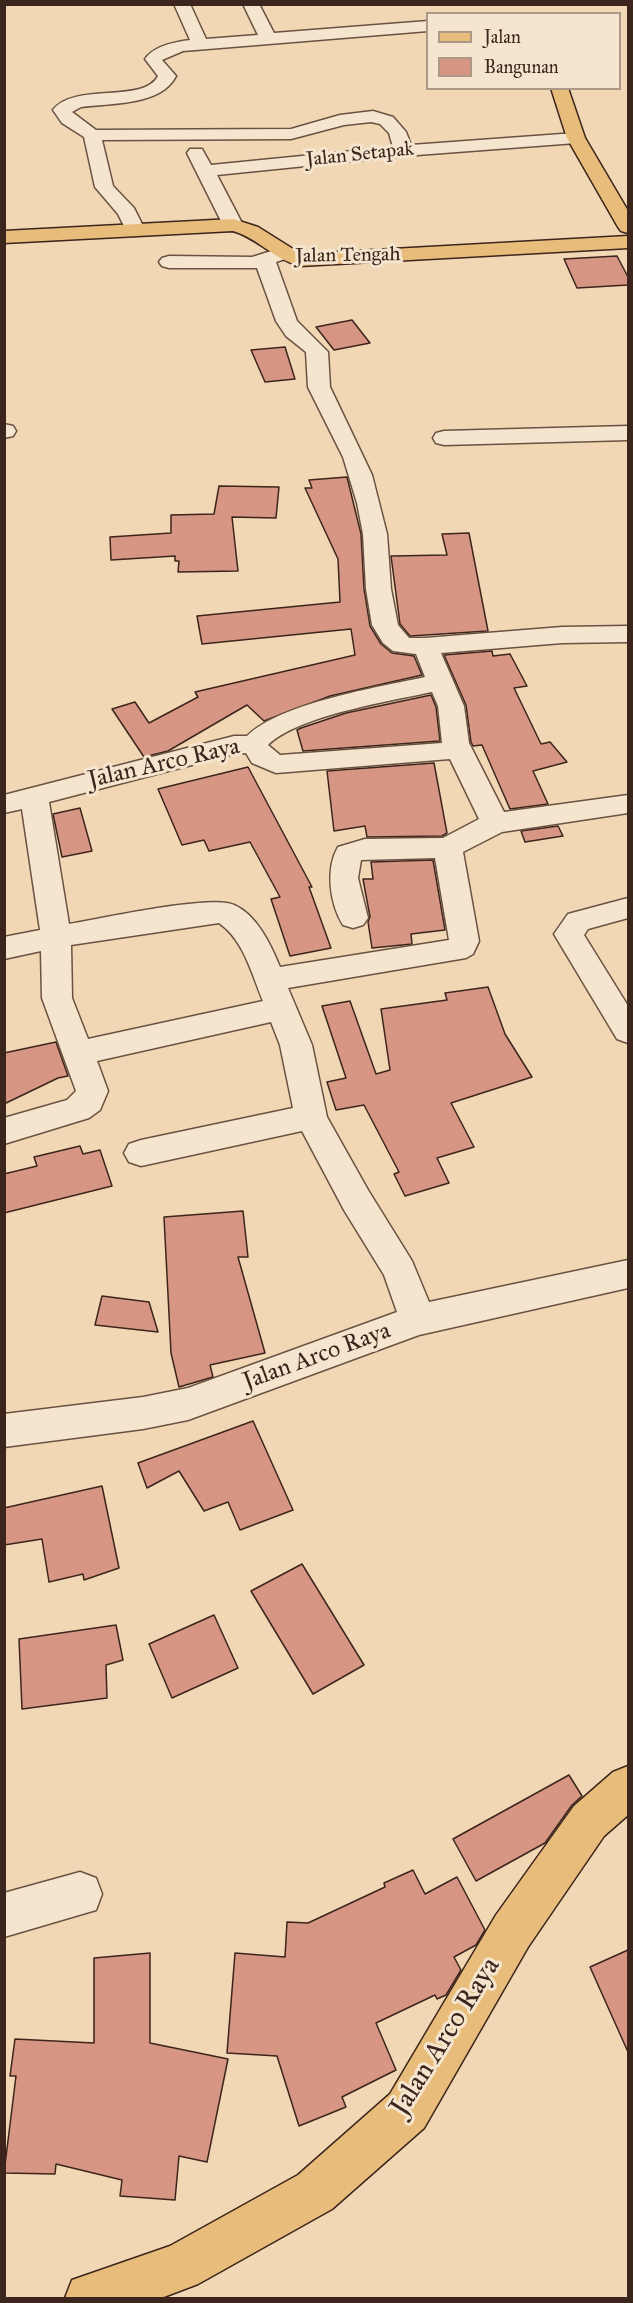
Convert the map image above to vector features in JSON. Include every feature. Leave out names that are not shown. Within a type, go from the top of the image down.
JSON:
[{"type":"main road","points":[[560,90],[576,138],[628,227]]},
{"type":"main road","name":"Jalan Tengah","points":[[4,237],[233,225],[251,230],[273,257],[300,260],[628,242]]},
{"type":"main road","name":"Jalan Arco Raya","points":[[90,2298],[181,2267],[315,2192],[407,2111],[512,1931],[589,1821],[628,1787]]},
{"type":"street","points":[[182,4],[200,44]]},
{"type":"street","points":[[251,4],[268,38]]},
{"type":"street","points":[[404,151],[398,135],[387,121],[368,116],[346,117],[312,130],[291,134],[92,135],[68,118],[62,110],[76,102],[149,92],[163,84],[167,76],[153,59],[169,49],[200,44],[426,26]]},
{"type":"street","points":[[149,92],[163,135]]},
{"type":"street","points":[[92,135],[104,187],[127,212],[135,230]]},
{"type":"street","points":[[188,135],[233,225]]},
{"type":"street","name":"Jalan Setapak","points":[[205,171],[404,151],[576,138]]},
{"type":"street","points":[[169,262],[241,263],[273,257],[284,317],[292,330],[317,351],[320,361],[316,375],[318,387],[351,451],[374,524],[378,546],[376,576],[386,629],[393,638],[402,645],[425,646],[551,636],[628,634]]},
{"type":"street","points":[[444,438],[628,433]]},
{"type":"street","points":[[425,646],[455,717],[456,742],[495,823]]},
{"type":"street","points":[[254,744],[257,736],[284,722],[440,682]]},
{"type":"street","name":"Jalan Arco Raya","points":[[4,804],[234,745],[254,744],[262,757],[276,764],[460,750]]},
{"type":"street","points":[[4,1131],[78,1109],[89,1101],[90,1081],[57,998],[56,937],[34,796]]},
{"type":"street","points":[[354,918],[344,878],[348,854],[365,849],[448,848],[495,823],[628,804]]},
{"type":"street","points":[[79,1053],[274,995],[455,950],[462,946],[464,941],[448,848]]},
{"type":"street","points":[[628,908],[578,921],[569,934],[619,999],[628,1031]]},
{"type":"street","points":[[4,948],[56,937],[193,915],[225,912],[239,922],[250,937],[296,1045],[311,1117],[356,1200],[400,1271],[417,1320]]},
{"type":"street","points":[[141,1153],[311,1117]]},
{"type":"street","name":"Jalan Arco Raya","points":[[4,1431],[143,1413],[188,1404],[417,1320],[628,1274]]},
{"type":"street","points":[[4,1915],[80,1894]]},
{"type":"building","points":[[617,256],[628,277],[628,285],[577,288],[564,259]]},
{"type":"building","points":[[352,320],[370,343],[334,350],[316,327]]},
{"type":"building","points":[[285,347],[295,379],[265,382],[251,350]]},
{"type":"building","points":[[347,477],[361,534],[364,589],[370,626],[381,644],[392,653],[414,656],[422,675],[330,696],[264,721],[247,705],[168,751],[144,757],[112,709],[135,702],[149,723],[198,697],[195,692],[355,655],[351,629],[202,644],[197,616],[340,602],[338,559],[305,488],[312,488],[309,480]]},
{"type":"building","points":[[219,486],[279,487],[276,518],[232,517],[238,571],[178,572],[179,561],[175,561],[175,556],[111,560],[110,537],[171,533],[171,515],[214,514]]},
{"type":"building","points":[[469,533],[488,631],[410,636],[400,624],[391,556],[447,555],[442,534]]},
{"type":"building","points":[[492,651],[493,656],[510,654],[527,686],[514,688],[541,744],[550,742],[567,762],[533,771],[548,804],[510,809],[482,745],[473,746],[471,742],[466,705],[444,655]]},
{"type":"building","points":[[431,695],[436,707],[440,741],[303,751],[297,730],[301,728],[346,713]]},
{"type":"building","points":[[434,763],[447,833],[442,836],[367,837],[365,826],[334,831],[327,771]]},
{"type":"building","points":[[248,767],[312,887],[309,887],[331,948],[290,956],[271,899],[280,897],[250,842],[209,851],[204,840],[182,845],[158,789]]},
{"type":"building","points":[[80,808],[92,851],[62,857],[53,814]]},
{"type":"building","points":[[558,826],[563,836],[525,842],[521,831]]},
{"type":"building","points":[[433,860],[445,930],[411,934],[412,944],[372,948],[368,922],[370,917],[363,879],[373,879],[371,862]]},
{"type":"building","points":[[488,987],[505,1034],[532,1077],[451,1103],[474,1147],[437,1158],[449,1183],[405,1196],[394,1174],[399,1172],[364,1105],[336,1110],[327,1082],[346,1078],[322,1006],[350,1001],[376,1074],[390,1070],[381,1009],[447,1000],[445,993]]},
{"type":"building","points":[[56,1042],[68,1076],[58,1078],[4,1104],[4,1053]]},
{"type":"building","points":[[80,1146],[83,1154],[100,1150],[112,1186],[4,1213],[4,1174],[37,1166],[34,1157]]},
{"type":"building","points":[[243,1211],[248,1257],[238,1257],[265,1353],[210,1365],[213,1377],[179,1387],[171,1353],[164,1217]]},
{"type":"building","points":[[102,1296],[149,1302],[158,1332],[95,1325]]},
{"type":"building","points":[[253,1421],[293,1510],[240,1530],[228,1502],[204,1511],[179,1471],[147,1488],[138,1463]]},
{"type":"building","points":[[102,1486],[119,1568],[84,1580],[83,1574],[49,1582],[42,1539],[4,1545],[4,1508]]},
{"type":"building","points":[[302,1564],[364,1665],[313,1694],[251,1591]]},
{"type":"building","points":[[214,1615],[238,1668],[172,1698],[149,1644]]},
{"type":"building","points":[[116,1625],[123,1660],[106,1665],[107,1698],[22,1709],[19,1639]]},
{"type":"building","points":[[569,1775],[582,1796],[572,1805],[545,1843],[476,1881],[453,1839]]},
{"type":"building","points":[[413,1870],[425,1894],[457,1877],[485,1930],[476,1945],[454,1957],[461,1970],[446,1995],[437,1999],[435,1995],[376,2023],[396,2070],[342,2097],[346,2107],[299,2126],[277,2056],[227,2053],[235,1953],[285,1957],[287,1922],[308,1923],[385,1887],[384,1883]]},
{"type":"building","points":[[628,1950],[628,2052],[590,1967]]},
{"type":"building","points":[[150,1953],[150,2043],[228,2059],[207,2162],[179,2156],[175,2200],[120,2196],[122,2180],[56,2164],[55,2174],[4,2173],[16,2076],[10,2076],[15,2039],[94,2043],[94,1958]]}]
